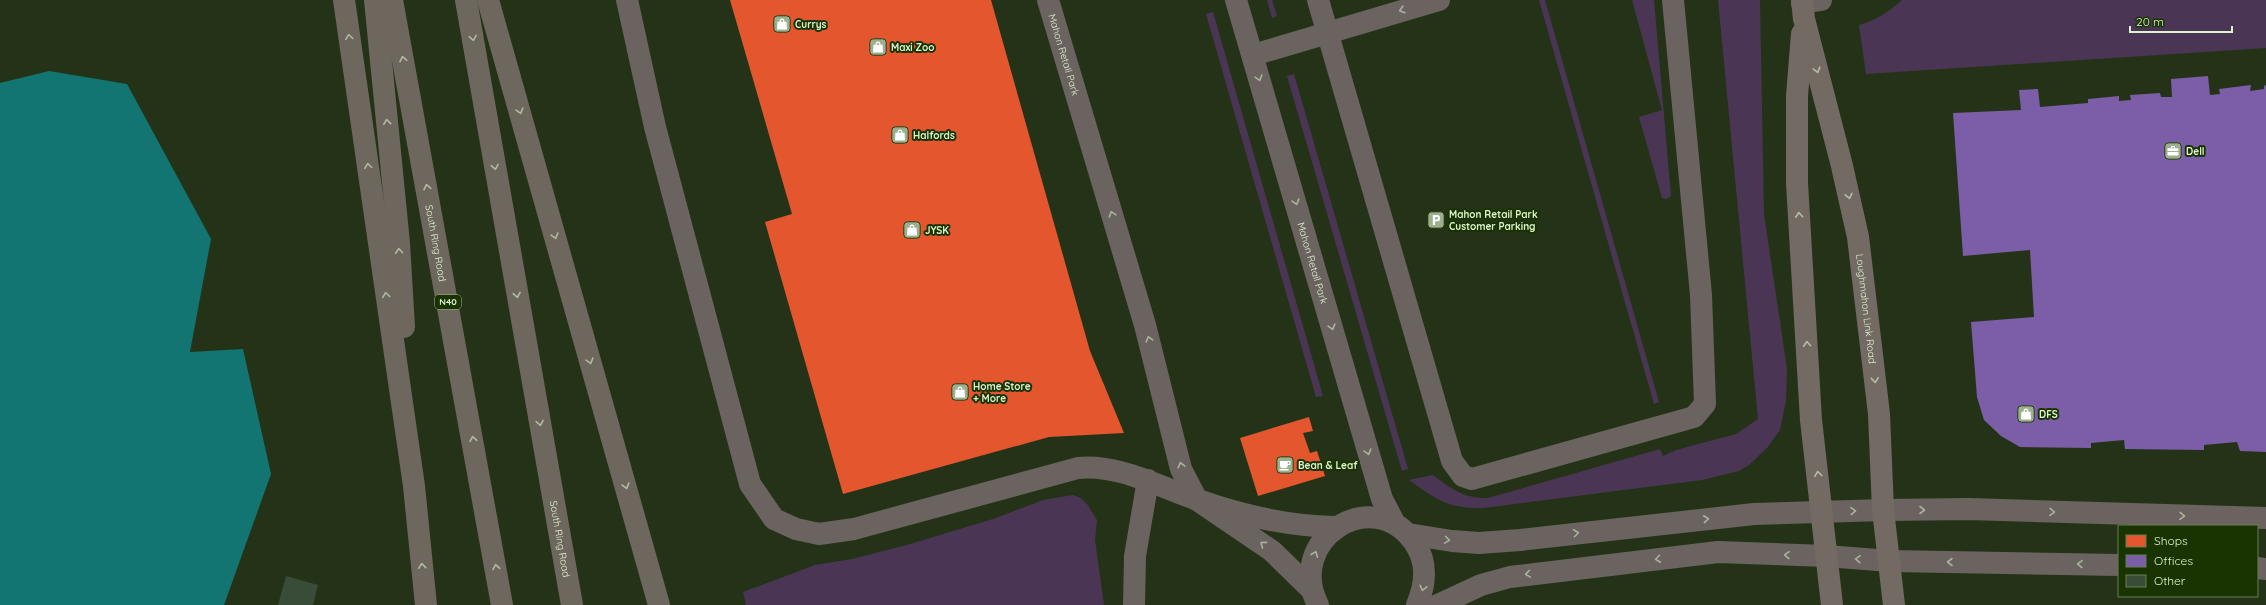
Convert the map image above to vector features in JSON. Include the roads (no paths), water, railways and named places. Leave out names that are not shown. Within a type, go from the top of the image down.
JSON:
[{"type":"highway","points":[[344,0],[414,486]]},
{"type":"highway","points":[[374,0],[399,243],[414,486],[426,605]]},
{"type":"highway","name":"South Ring Road","points":[[392,0],[502,605]]},
{"type":"highway","name":"South Ring Road","points":[[466,0],[572,605]]},
{"type":"highway","points":[[488,0],[659,605]]},
{"type":"main road","name":"Loughmahon Link Road","points":[[1807,5],[1858,237],[1879,414],[1883,510],[1894,605]]},
{"type":"main road","name":"Loughmahon Link Road","points":[[1807,5],[1797,96],[1797,183],[1811,420],[1823,512],[1826,556],[1832,605]]},
{"type":"lane","points":[[627,0],[655,127],[750,484],[774,519],[796,529],[819,534],[854,529],[1078,468],[1104,468],[1148,480],[1197,500],[1284,524],[1335,528]]},
{"type":"lane","name":"Mahon Retail Park","points":[[1048,0],[1145,325],[1181,469],[1197,500]]},
{"type":"lane","name":"Mahon Retail Park","points":[[1236,0],[1382,499],[1402,529],[1420,550],[1425,568],[1424,588],[1417,605]]},
{"type":"lane","points":[[1318,0],[1452,461],[1463,476],[1472,479],[1694,417],[1705,404],[1706,396],[1701,294],[1673,0]]},
{"type":"lane","points":[[1253,55],[1439,0]]},
{"type":"lane","points":[[1134,605],[1134,556],[1148,480]]},
{"type":"lane","points":[[1197,500],[1277,554],[1315,597]]},
{"type":"lane","points":[[1315,597],[1310,572],[1314,555],[1322,540],[1335,528],[1349,520],[1365,518],[1380,519],[1402,529],[1452,542],[1478,543],[1520,540],[1754,514],[1883,510],[1969,510],[2266,518]]},
{"type":"lane","points":[[1438,605],[1481,585],[1540,572],[1718,552],[1826,556],[1890,561],[2118,565]]},
{"type":"water","points":[[49,71],[127,84],[211,239],[190,352],[243,349],[271,474],[224,605],[0,605],[0,83]]},
{"type":"place","name":"Currys","points":[[782,24]]},
{"type":"place","name":"Maxi Zoo","points":[[878,47]]},
{"type":"place","name":"Halfords","points":[[900,135]]},
{"type":"place","name":"Dell","points":[[2173,151]]},
{"type":"place","name":"Mahon Retail Park Customer Parking","points":[[1436,220]]},
{"type":"place","name":"JYSK","points":[[912,230]]},
{"type":"place","name":"Home Store + More","points":[[960,392]]},
{"type":"place","name":"DFS","points":[[2026,414]]},
{"type":"place","name":"Bean & Leaf","points":[[1285,465]]}]
